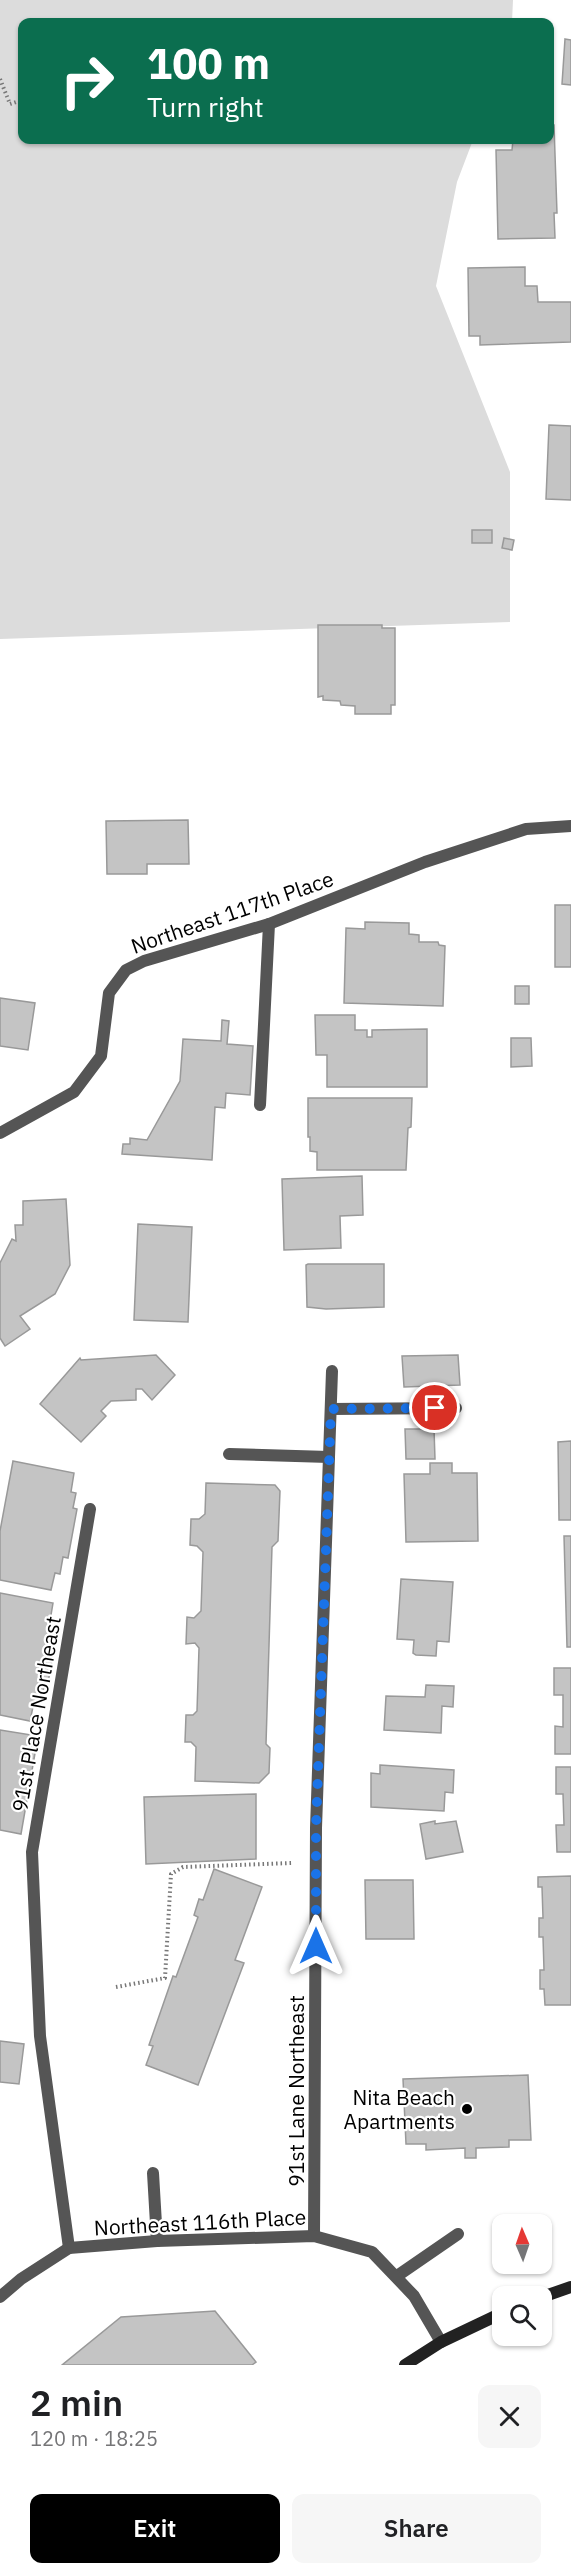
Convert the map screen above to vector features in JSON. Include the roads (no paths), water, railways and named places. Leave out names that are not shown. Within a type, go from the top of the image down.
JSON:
[{"type":"main road","points":[[552,2294],[571,2287]]},
{"type":"main road","points":[[405,2365],[441,2343],[492,2318]]},
{"type":"street","name":"Northeast 117th Place","points":[[0,1133],[74,1092],[101,1056],[109,993],[126,970],[144,961],[269,924],[425,862],[526,829],[571,826]]},
{"type":"street","points":[[260,1105],[269,924]]},
{"type":"street","name":"91st Lane Northeast","points":[[314,2236],[316,1828],[332,1371]]},
{"type":"street","points":[[331,1409],[456,1408]]},
{"type":"street","points":[[230,1454],[329,1457]]},
{"type":"street","name":"91st Place Northeast","points":[[69,2248],[40,2036],[32,1852],[90,1509]]},
{"type":"street","points":[[153,2173],[157,2241]]},
{"type":"street","points":[[397,2277],[458,2234]]},
{"type":"street","name":"Northeast 116th Place","points":[[0,2297],[21,2279],[69,2248],[157,2241],[314,2236],[372,2252],[414,2296],[441,2343]]},
{"type":"place","name":"Nita Beach Apartments","points":[[467,2109]]}]
